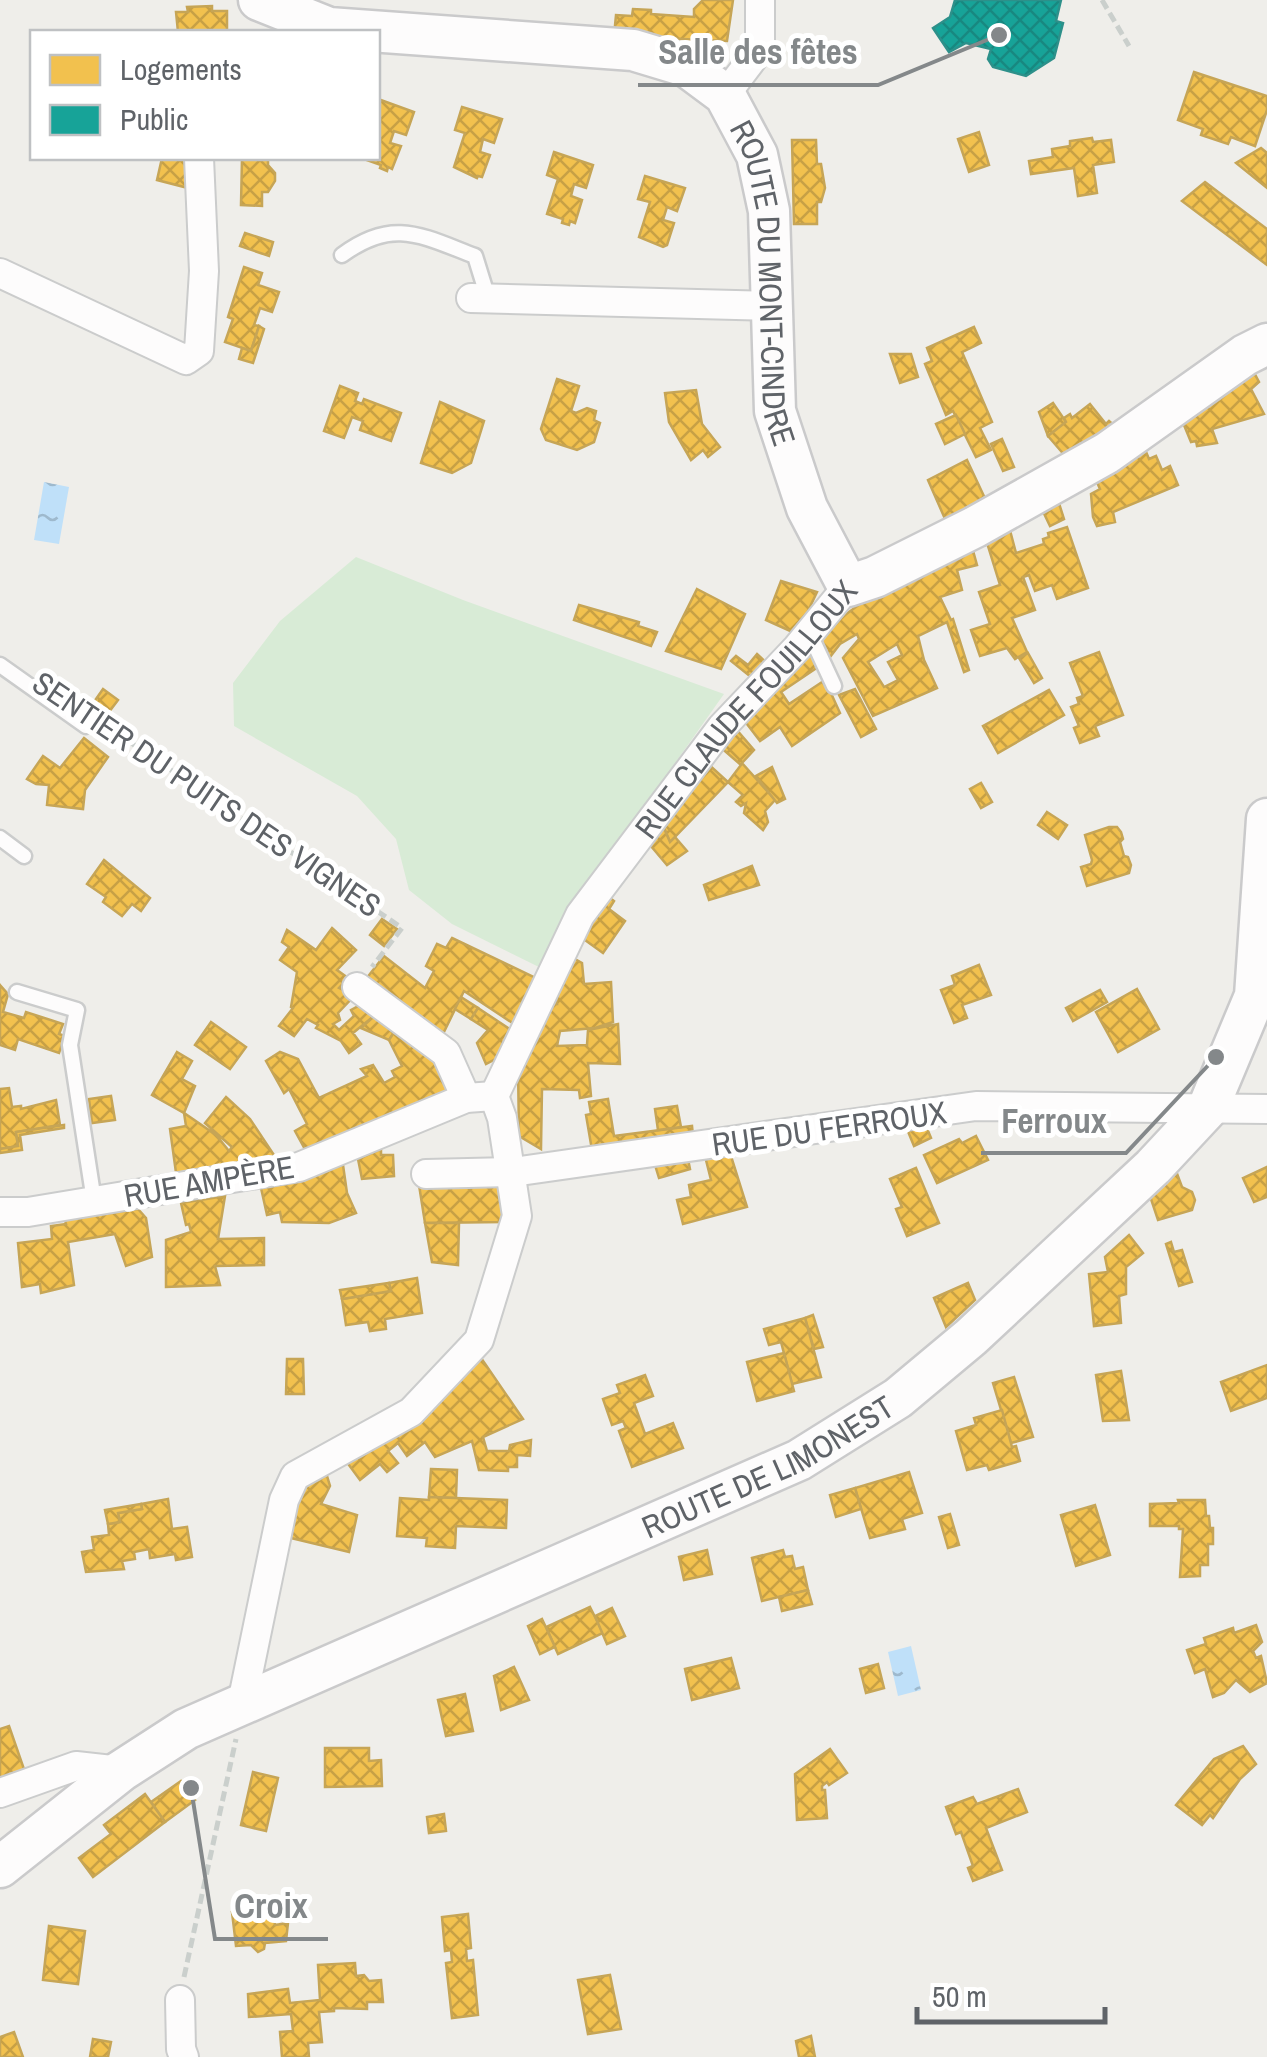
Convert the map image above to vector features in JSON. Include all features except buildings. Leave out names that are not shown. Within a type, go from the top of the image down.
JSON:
[{"type":"street","name":"ROUTE DU MONT-CINDRE","points":[[259,0],[327,30]]},
{"type":"street","points":[[725,95],[760,49],[760,0]]},
{"type":"street","name":"ROUTE DU MONT-CINDRE","points":[[380,33],[633,50],[686,66],[725,95],[758,155],[770,211],[775,410],[806,508],[848,586]]},
{"type":"street","points":[[0,273],[186,360],[199,351],[204,270],[199,160]]},
{"type":"street","points":[[480,298],[770,306]]},
{"type":"street","name":"RUE CLAUDE FOUILLOUX","points":[[480,1097],[580,915],[722,727],[848,586],[976,527],[1107,453],[1245,354],[1267,344]]},
{"type":"street","name":"ROUTE DE LIMONEST","points":[[0,1867],[121,1771],[186,1729],[799,1460],[898,1398],[1153,1167],[1208,1108],[1255,996],[1267,819]]},
{"type":"street","points":[[242,1703],[284,1500],[296,1476],[411,1412],[478,1340],[518,1216],[502,1118],[446,1053],[357,986]]},
{"type":"street","name":"RUE AMPÈRE","points":[[0,1212],[28,1212],[299,1167],[480,1097]]},
{"type":"street","name":"RUE DU FERROUX","points":[[426,1174],[513,1172],[976,1106],[1267,1109]]},
{"type":"street","points":[[0,1793],[76,1766],[121,1771]]},
{"type":"street","points":[[180,2000],[180,2049],[184,2057]]},
{"type":"lane","points":[[342,256],[364,239],[410,231],[474,256],[480,298]]},
{"type":"lane","points":[[806,637],[814,644],[834,686]]},
{"type":"lane","points":[[0,665],[86,726]]},
{"type":"lane","points":[[0,838],[24,856]]},
{"type":"lane","points":[[17,992],[77,1010],[70,1046],[94,1201]]},
{"type":"path","points":[[1102,0],[1128,46]]},
{"type":"path","name":"SENTIER DU PUITS DES VIGNES","points":[[104,725],[402,928],[357,986]]},
{"type":"path","points":[[180,2000],[231,1774],[242,1703]]},
{"type":"green space","points":[[356,557],[724,694],[605,862],[545,970],[452,924],[409,890],[396,839],[357,796],[234,726],[233,683],[280,621]]},
{"type":"water","points":[[44,482],[69,487],[59,544],[34,540]]},
{"type":"water","points":[[911,1646],[921,1690],[898,1696],[888,1652]]},
{"type":"place","name":"Salle des fêtes","points":[[999,35]]},
{"type":"place","name":"Ferroux","points":[[1216,1057]]},
{"type":"place","name":"Croix","points":[[191,1788]]}]
